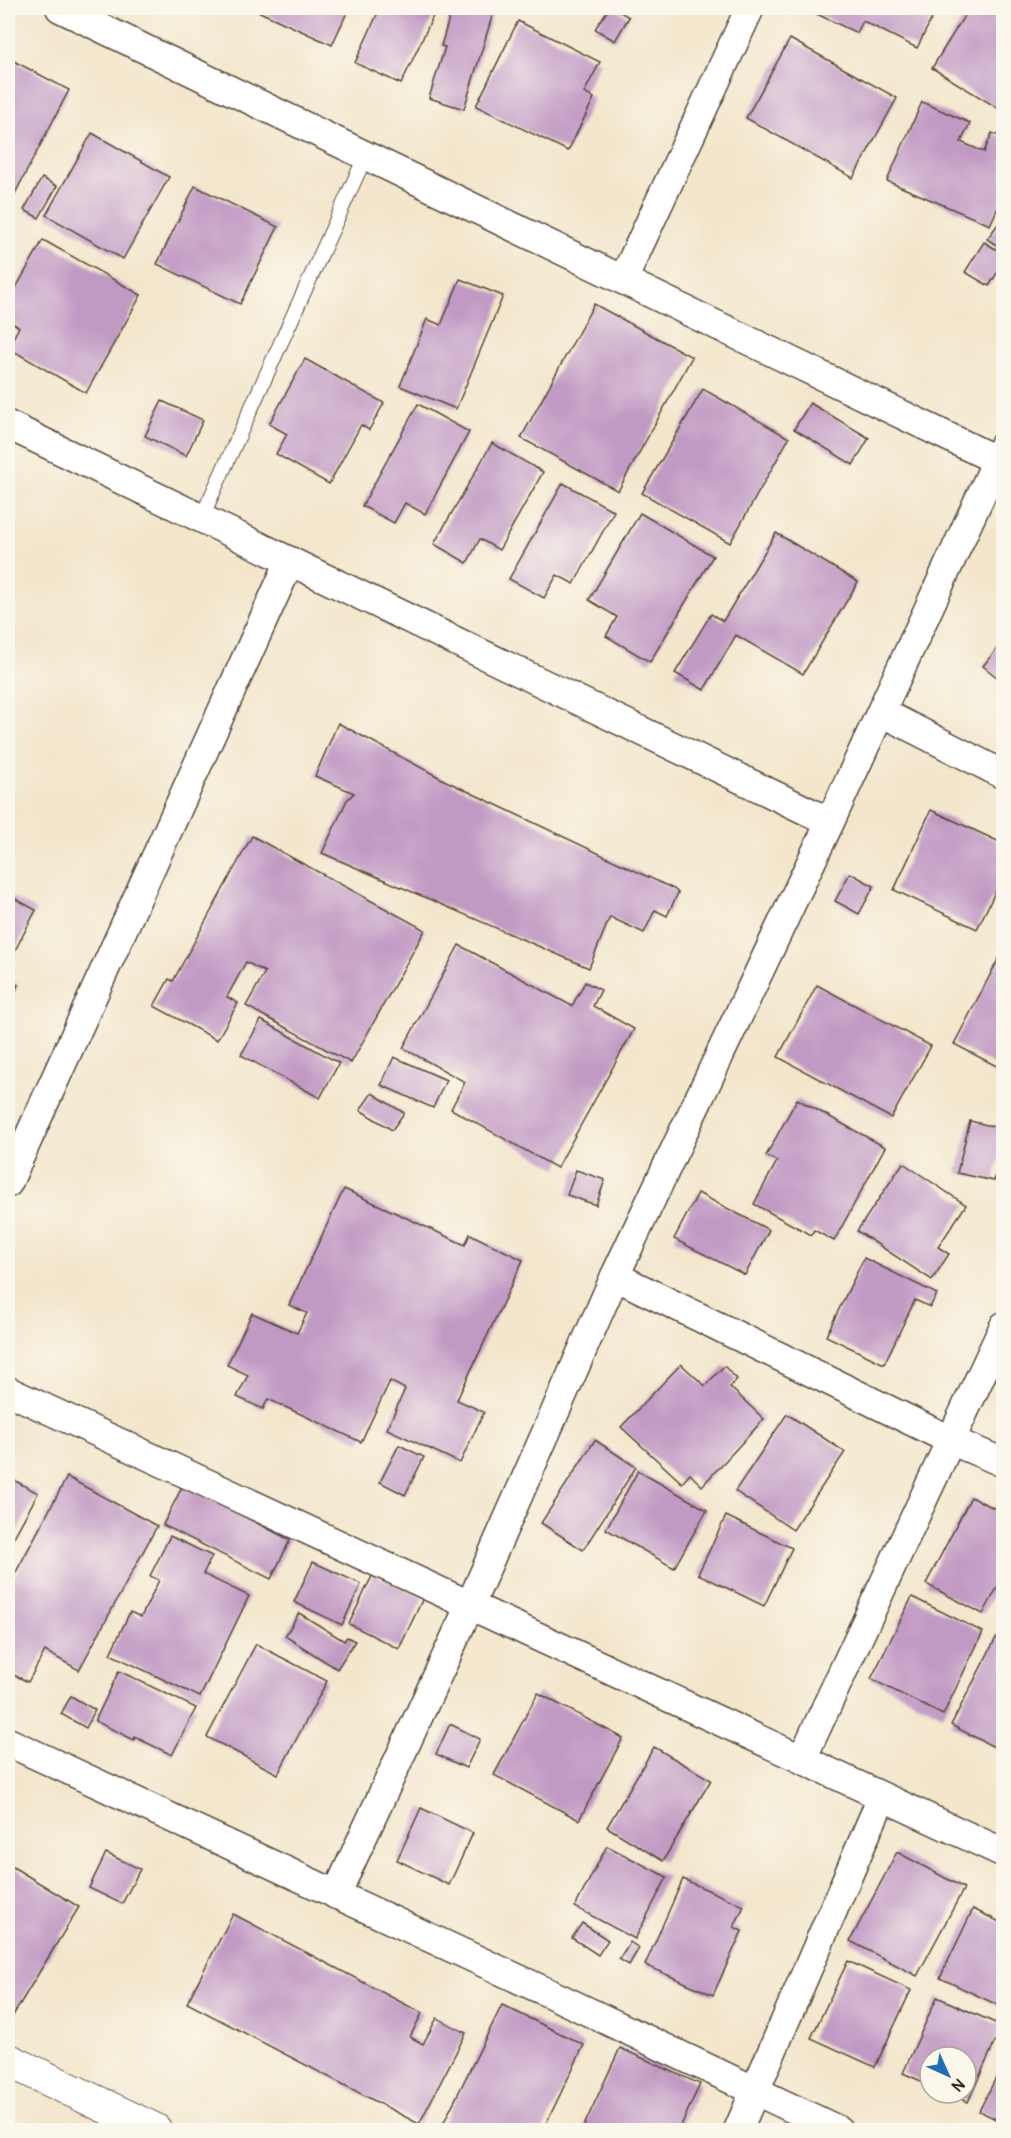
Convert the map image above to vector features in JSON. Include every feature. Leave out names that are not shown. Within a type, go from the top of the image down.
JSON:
[{"type":"main road","points":[[8,2060],[155,2130]]},
{"type":"street","points":[[60,8],[623,280],[1000,453],[830,822],[615,1276],[470,1605],[336,1895]]},
{"type":"street","points":[[623,280],[750,8]]},
{"type":"street","points":[[8,425],[830,822]]},
{"type":"street","points":[[8,1183],[290,561]]},
{"type":"street","points":[[881,712],[1004,776]]},
{"type":"street","points":[[615,1276],[950,1440],[1004,1463]]},
{"type":"street","points":[[802,1759],[1004,1326]]},
{"type":"street","points":[[8,1391],[1004,1853]]},
{"type":"street","points":[[8,1742],[838,2130]]},
{"type":"street","points":[[738,2130],[882,1797]]},
{"type":"lane","points":[[201,519],[366,155]]},
{"type":"building","points":[[251,8],[349,8],[332,45]]},
{"type":"building","points":[[380,8],[437,8],[401,84],[355,63]]},
{"type":"building","points":[[452,8],[494,10],[464,109],[429,98],[445,47],[441,46]]},
{"type":"building","points":[[609,8],[629,17],[615,41],[595,29]]},
{"type":"building","points":[[804,8],[937,8],[917,48],[863,21],[857,33]]},
{"type":"building","points":[[969,8],[1004,8],[1004,112],[932,68]]},
{"type":"building","points":[[518,21],[600,62],[584,93],[594,98],[568,151],[476,106]]},
{"type":"building","points":[[790,39],[897,98],[853,178],[746,118]]},
{"type":"building","points":[[8,58],[69,90],[8,207]]},
{"type":"building","points":[[922,102],[970,123],[961,142],[984,152],[992,133],[1004,138],[1004,194],[990,225],[887,181]]},
{"type":"building","points":[[92,133],[169,177],[123,259],[46,215]]},
{"type":"building","points":[[42,178],[57,186],[39,218],[24,210]]},
{"type":"building","points":[[195,186],[278,227],[240,304],[157,264]]},
{"type":"building","points":[[1001,220],[1004,221],[1004,250],[987,239]]},
{"type":"building","points":[[43,240],[141,295],[86,393],[8,348],[19,327],[8,320],[8,302]]},
{"type":"building","points":[[984,242],[1004,254],[1004,262],[989,286],[965,272]]},
{"type":"building","points":[[460,279],[503,296],[456,409],[400,386],[427,319],[441,325]]},
{"type":"building","points":[[594,304],[692,357],[618,491],[521,438]]},
{"type":"building","points":[[305,359],[384,403],[369,430],[361,425],[329,484],[276,454],[287,434],[269,424]]},
{"type":"building","points":[[703,389],[789,438],[730,543],[642,493]]},
{"type":"building","points":[[162,401],[203,420],[186,456],[145,436]]},
{"type":"building","points":[[810,403],[869,438],[853,465],[794,429]]},
{"type":"building","points":[[418,404],[469,432],[425,514],[405,503],[394,523],[362,506]]},
{"type":"building","points":[[492,443],[543,472],[499,550],[480,539],[467,563],[434,544]]},
{"type":"building","points":[[563,483],[614,511],[574,584],[557,575],[544,598],[509,579]]},
{"type":"building","points":[[640,513],[713,556],[650,662],[606,636],[617,617],[589,600]]},
{"type":"building","points":[[776,533],[858,582],[803,674],[736,635],[704,690],[675,673],[711,614],[723,621]]},
{"type":"building","points":[[1004,640],[1004,683],[983,666]]},
{"type":"building","points":[[338,723],[446,781],[674,889],[678,893],[667,916],[655,910],[644,933],[610,917],[589,968],[322,853],[347,800],[354,793],[315,776]]},
{"type":"building","points":[[931,810],[1004,844],[1004,874],[977,929],[894,890]]},
{"type":"building","points":[[252,836],[425,930],[351,1063],[246,1006],[265,972],[246,962],[227,997],[238,1003],[217,1040],[154,1006],[169,979],[173,981]]},
{"type":"building","points":[[850,873],[874,886],[859,914],[835,901]]},
{"type":"building","points":[[8,895],[36,910],[8,964]]},
{"type":"building","points":[[459,945],[572,1006],[585,982],[601,990],[593,1006],[634,1029],[557,1168],[451,1109],[465,1082],[403,1048]]},
{"type":"building","points":[[999,958],[1004,960],[1004,1070],[954,1044]]},
{"type":"building","points":[[8,979],[18,985],[8,1006]]},
{"type":"building","points":[[817,985],[931,1046],[891,1118],[778,1057]]},
{"type":"building","points":[[261,1020],[339,1063],[320,1098],[241,1055]]},
{"type":"building","points":[[394,1057],[446,1080],[433,1108],[381,1085]]},
{"type":"building","points":[[372,1093],[404,1113],[392,1130],[360,1110]]},
{"type":"building","points":[[797,1099],[885,1147],[834,1241],[814,1230],[811,1235],[754,1204],[777,1161],[766,1156]]},
{"type":"building","points":[[970,1121],[1004,1129],[1004,1140],[994,1181],[957,1173]]},
{"type":"building","points":[[903,1163],[966,1205],[938,1247],[949,1254],[932,1280],[857,1231]]},
{"type":"building","points":[[576,1170],[605,1180],[596,1205],[567,1195]]},
{"type":"building","points":[[344,1189],[465,1245],[470,1234],[523,1260],[457,1400],[484,1412],[460,1463],[387,1429],[405,1389],[390,1381],[361,1442],[268,1399],[263,1409],[237,1397],[248,1375],[227,1365],[252,1313],[297,1333],[307,1313],[289,1305]]},
{"type":"building","points":[[698,1193],[769,1230],[745,1275],[674,1239]]},
{"type":"building","points":[[864,1258],[937,1294],[930,1307],[915,1300],[884,1364],[826,1336]]},
{"type":"building","points":[[681,1364],[705,1386],[724,1366],[737,1379],[730,1387],[764,1419],[702,1486],[690,1474],[682,1483],[621,1427]]},
{"type":"building","points":[[787,1414],[845,1452],[793,1530],[735,1491]]},
{"type":"building","points":[[595,1440],[636,1467],[583,1550],[541,1523]]},
{"type":"building","points":[[399,1445],[424,1457],[405,1495],[380,1482]]},
{"type":"building","points":[[638,1471],[707,1510],[674,1568],[606,1529]]},
{"type":"building","points":[[8,1477],[38,1493],[8,1548]]},
{"type":"building","points":[[67,1477],[157,1526],[79,1670],[45,1651],[28,1682],[8,1672],[8,1587]]},
{"type":"building","points":[[183,1485],[290,1540],[271,1579],[163,1525]]},
{"type":"building","points":[[971,1497],[1004,1513],[1004,1575],[983,1614],[926,1584]]},
{"type":"building","points":[[726,1516],[792,1548],[764,1606],[698,1574]]},
{"type":"building","points":[[170,1536],[212,1556],[203,1574],[249,1596],[200,1697],[110,1654],[130,1612],[141,1617],[159,1580],[150,1576]]},
{"type":"building","points":[[313,1562],[361,1584],[342,1625],[294,1602]]},
{"type":"building","points":[[373,1574],[423,1598],[399,1649],[349,1624]]},
{"type":"building","points":[[912,1597],[983,1632],[943,1715],[871,1679]]},
{"type":"building","points":[[299,1613],[344,1641],[347,1637],[355,1641],[337,1669],[285,1636]]},
{"type":"building","points":[[996,1638],[1004,1642],[1004,1752],[951,1725]]},
{"type":"building","points":[[256,1644],[327,1681],[278,1774],[207,1737]]},
{"type":"building","points":[[119,1671],[196,1708],[172,1755],[95,1721]]},
{"type":"building","points":[[538,1693],[623,1738],[579,1820],[494,1775]]},
{"type":"building","points":[[71,1696],[95,1710],[86,1728],[61,1714]]},
{"type":"building","points":[[450,1724],[480,1739],[466,1768],[436,1754]]},
{"type":"building","points":[[654,1747],[711,1780],[663,1861],[607,1827]]},
{"type":"building","points":[[421,1808],[473,1833],[449,1885],[397,1860]]},
{"type":"building","points":[[607,1846],[667,1877],[635,1939],[575,1907]]},
{"type":"building","points":[[897,1852],[964,1888],[917,1976],[850,1941]]},
{"type":"building","points":[[106,1853],[140,1869],[122,1904],[89,1888]]},
{"type":"building","points":[[8,1864],[79,1907],[9,2022],[8,2021]]},
{"type":"building","points":[[683,1879],[744,1906],[734,1927],[742,1931],[713,1995],[645,1965]]},
{"type":"building","points":[[973,1909],[1004,1924],[1004,2008],[940,1978]]},
{"type":"building","points":[[233,1914],[422,2013],[410,2037],[423,2044],[437,2018],[466,2033],[419,2124],[187,2003]]},
{"type":"building","points":[[582,1923],[608,1940],[598,1955],[572,1938]]},
{"type":"building","points":[[630,1942],[639,1948],[629,1965],[619,1959]]},
{"type":"building","points":[[848,1961],[911,1990],[875,2067],[811,2038]]},
{"type":"building","points":[[937,1997],[1002,2026],[978,2080],[978,2045],[918,2045],[918,2080],[903,2073]]},
{"type":"building","points":[[502,2005],[584,2045],[543,2130],[440,2130]]},
{"type":"building","points":[[620,2048],[700,2084],[679,2130],[582,2130]]},
{"type":"building","points":[[1004,2062],[1004,2123],[979,2111]]}]
